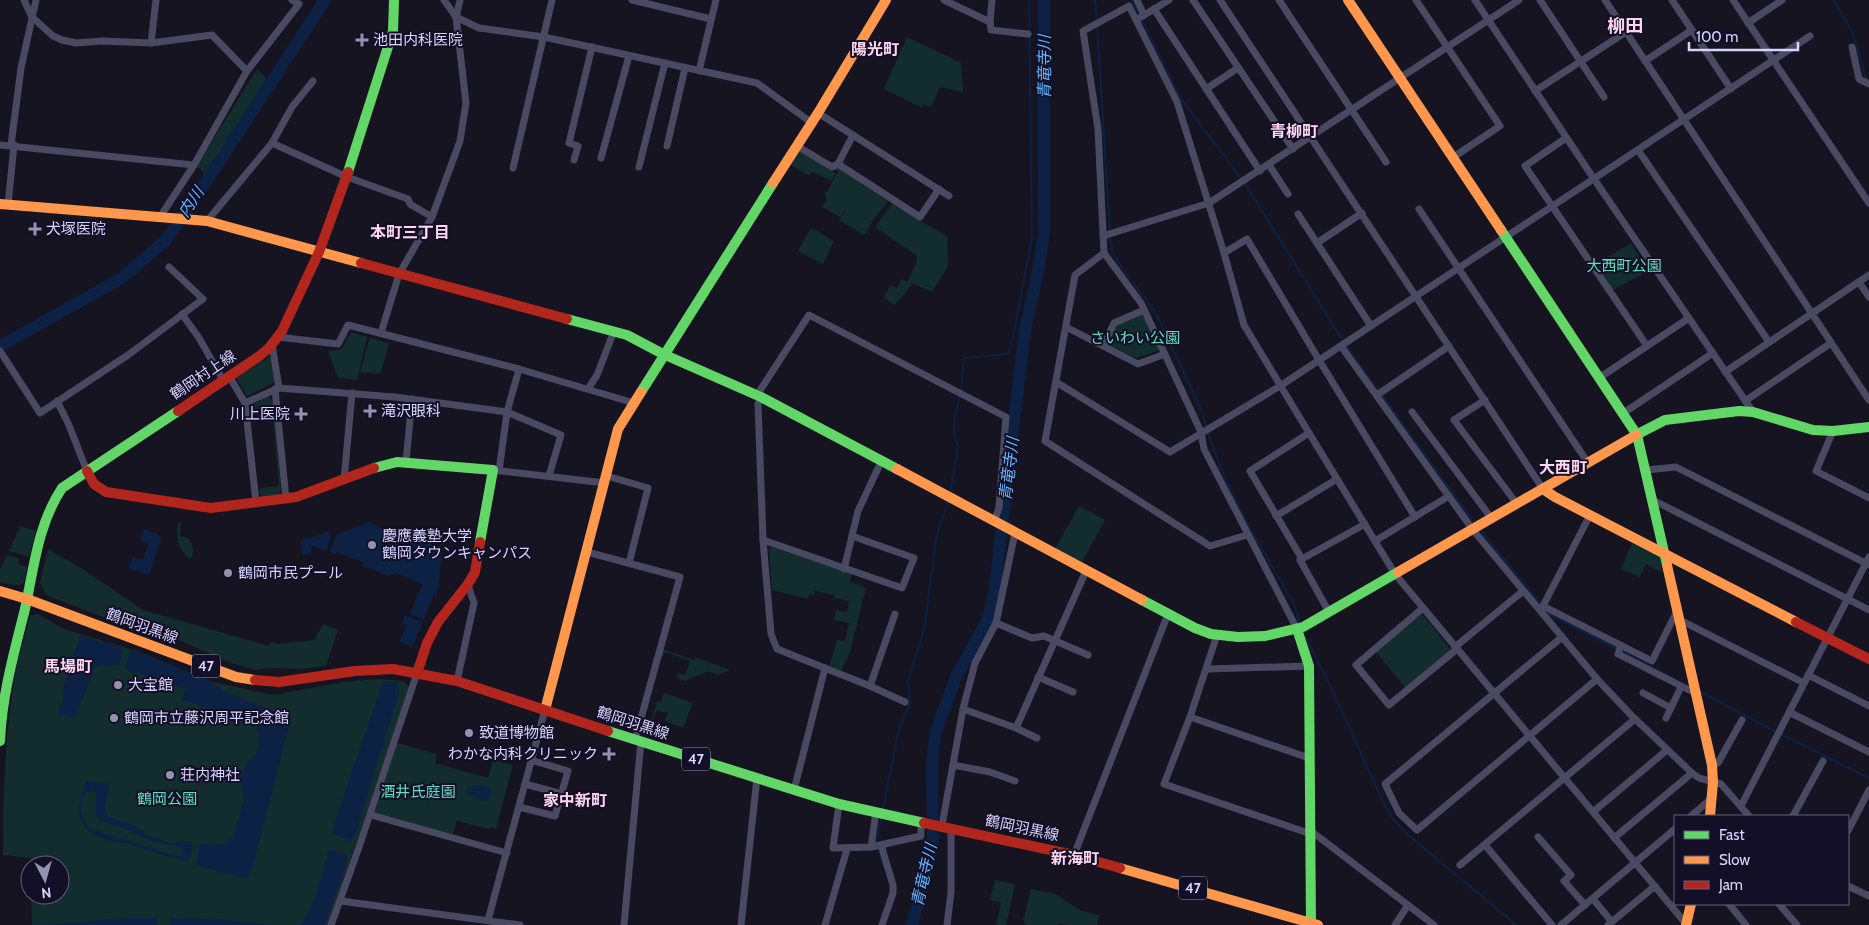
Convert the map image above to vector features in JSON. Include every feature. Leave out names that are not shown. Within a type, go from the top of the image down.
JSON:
[{"type":"street","points":[[24,0],[32,17],[53,36],[69,42],[151,43],[212,35],[247,71]]},
{"type":"street","points":[[36,0],[21,68],[4,204],[207,222],[614,331],[759,396],[1198,630],[1217,635],[1270,635],[1297,629],[1330,612],[1654,425],[1674,418],[1739,411],[1753,412],[1813,430],[1833,431],[1869,427]]},
{"type":"street","points":[[151,43],[156,0]]},
{"type":"street","points":[[160,218],[194,165],[247,71],[299,4],[292,0]]},
{"type":"street","name":"鶴岡村上線","points":[[0,742],[0,725],[11,659],[27,599],[38,546],[52,502],[62,488],[258,357],[275,340],[319,252],[347,177],[393,31],[394,0]]},
{"type":"street","points":[[444,0],[456,17],[479,28],[544,37],[757,83],[812,124]]},
{"type":"street","points":[[381,334],[399,274],[432,216],[460,141],[466,102],[456,17],[460,0]]},
{"type":"street","points":[[513,168],[552,0]]},
{"type":"street","points":[[632,0],[711,19]]},
{"type":"street","points":[[699,71],[716,0]]},
{"type":"street","points":[[488,920],[618,430],[663,354],[812,124],[886,0]]},
{"type":"street","points":[[944,0],[990,22]]},
{"type":"street","points":[[992,0],[991,30],[1028,34]]},
{"type":"street","points":[[1137,0],[1144,15]]},
{"type":"street","points":[[1136,20],[1169,0]]},
{"type":"street","points":[[1194,0],[1293,150]]},
{"type":"street","points":[[1220,0],[1544,489],[1590,516],[1869,659]]},
{"type":"street","points":[[1279,0],[1386,162]]},
{"type":"street","points":[[1348,0],[1637,435],[1712,765],[1713,782],[1710,815]]},
{"type":"street","points":[[1416,0],[1500,126],[1452,158]]},
{"type":"street","points":[[1475,0],[1566,138],[1753,412]]},
{"type":"street","points":[[1103,236],[1209,203],[1293,150],[1519,0]]},
{"type":"street","points":[[1540,0],[1604,97]]},
{"type":"street","points":[[1604,0],[1869,400]]},
{"type":"street","points":[[1672,0],[1731,88]]},
{"type":"street","points":[[1733,0],[1869,203]]},
{"type":"street","points":[[1748,22],[1782,0]]},
{"type":"street","points":[[1314,924],[1308,659],[1297,629],[1204,449],[1201,432],[1144,310],[1104,253],[1098,129],[1083,31],[1128,3],[1177,102],[1209,203],[1244,325],[1280,386],[1395,574],[1686,924]]},
{"type":"street","points":[[1154,9],[1260,171]]},
{"type":"street","points":[[1645,61],[1692,30]]},
{"type":"street","points":[[1535,91],[1626,32]]},
{"type":"street","points":[[1056,382],[1170,452],[1280,386],[1810,36]]},
{"type":"street","points":[[574,160],[578,146],[569,143],[592,47]]},
{"type":"street","points":[[1852,47],[1859,79],[1869,84]]},
{"type":"street","points":[[601,158],[629,56]]},
{"type":"street","points":[[639,167],[664,64]]},
{"type":"street","points":[[667,146],[685,68]]},
{"type":"street","points":[[1206,89],[1238,68]]},
{"type":"street","points":[[207,222],[272,143],[292,107],[313,82]]},
{"type":"street","points":[[818,113],[949,196]]},
{"type":"street","points":[[797,146],[832,167],[838,164],[853,136]]},
{"type":"street","points":[[1566,138],[1525,166],[1646,346]]},
{"type":"street","points":[[272,143],[347,177],[408,198],[410,204],[432,216]]},
{"type":"street","points":[[0,145],[194,165]]},
{"type":"street","points":[[1638,150],[1769,342]]},
{"type":"street","points":[[838,164],[920,217],[939,189]]},
{"type":"street","points":[[1269,165],[1288,194]]},
{"type":"street","points":[[1419,208],[1588,463]]},
{"type":"street","points":[[1298,214],[1372,326]]},
{"type":"street","points":[[1317,243],[1362,214]]},
{"type":"street","points":[[1224,253],[1247,239],[1415,517]]},
{"type":"street","points":[[1104,253],[1075,275],[1045,440],[1210,546],[1247,535]]},
{"type":"street","points":[[2,354],[40,413],[128,355],[203,299],[169,267]]},
{"type":"street","points":[[1725,372],[1869,275]]},
{"type":"street","points":[[1859,282],[1869,297]]},
{"type":"street","points":[[1103,346],[1114,323],[1144,310]]},
{"type":"street","points":[[182,314],[245,403],[256,502]]},
{"type":"street","points":[[905,702],[777,649],[771,634],[763,540],[758,404],[759,396],[809,315],[1006,417],[998,508],[994,522]]},
{"type":"street","points":[[1599,378],[1689,318]]},
{"type":"street","points":[[286,499],[275,340],[338,344],[348,324],[519,368],[634,403]]},
{"type":"street","points":[[1066,328],[1138,364],[1165,354]]},
{"type":"street","points":[[588,389],[597,375],[614,331]]},
{"type":"street","points":[[1745,401],[1831,343]]},
{"type":"street","points":[[1341,346],[1473,530],[1523,591],[1541,607],[1562,637],[1597,679],[1635,719],[1692,773],[1699,778],[1721,784],[1748,815]]},
{"type":"street","points":[[1377,395],[1449,346]]},
{"type":"street","points":[[1622,414],[1713,353]]},
{"type":"street","points":[[331,925],[341,901],[417,672],[434,628],[449,606],[468,585],[476,568],[507,412],[519,368]]},
{"type":"street","points":[[245,403],[277,388],[412,399],[507,412],[561,435],[549,476]]},
{"type":"street","points":[[344,480],[352,393]]},
{"type":"street","points":[[406,462],[412,399]]},
{"type":"street","points":[[1484,400],[1454,420],[1517,504]]},
{"type":"street","points":[[57,401],[68,423],[91,483],[95,487],[106,492],[211,508],[305,495],[389,464],[406,462],[606,480],[648,488],[629,563]]},
{"type":"street","points":[[1412,412],[1492,519]]},
{"type":"street","points":[[1833,431],[1816,471],[1869,498]]},
{"type":"street","points":[[1309,433],[1250,471],[1302,559],[1300,560],[1330,612]]},
{"type":"street","points":[[844,569],[858,511],[881,462]]},
{"type":"street","points":[[1646,470],[1676,467],[1868,562],[1847,599],[1741,806]]},
{"type":"street","points":[[1276,516],[1337,479]]},
{"type":"street","points":[[1375,541],[1449,496]]},
{"type":"street","points":[[1652,500],[1869,610]]},
{"type":"street","points":[[1541,607],[1590,516]]},
{"type":"street","points":[[1302,559],[1365,524]]},
{"type":"street","points":[[943,820],[963,708],[976,663],[996,623],[1015,533]]},
{"type":"street","points":[[763,540],[902,588],[914,558],[852,536]]},
{"type":"street","points":[[587,552],[680,577],[638,741],[624,925]]},
{"type":"street","points":[[1016,728],[1086,571]]},
{"type":"street","points":[[457,681],[474,603],[468,585]]},
{"type":"street","name":"鶴岡羽黒線","points":[[0,591],[27,599],[236,677],[265,682],[296,680],[368,670],[393,669],[457,681],[638,741],[839,804],[1074,854],[1314,924]]},
{"type":"street","points":[[1423,608],[1356,665],[1390,705],[1523,591]]},
{"type":"street","points":[[1541,607],[1652,661],[1679,615]]},
{"type":"street","points":[[870,686],[895,614]]},
{"type":"street","points":[[1074,854],[1168,614]]},
{"type":"street","points":[[1679,615],[1804,684]]},
{"type":"street","points":[[996,623],[1032,638],[1044,636],[1088,655]]},
{"type":"street","points":[[1217,635],[1207,670],[1164,784],[1311,832],[1434,925]]},
{"type":"street","points":[[1562,637],[1385,784],[1398,813],[1417,830],[1597,679]]},
{"type":"street","points":[[1622,645],[1618,654],[1697,694]]},
{"type":"street","points":[[1207,670],[1309,666]]},
{"type":"street","points":[[794,790],[825,668]]},
{"type":"street","points":[[1808,675],[1869,706]]},
{"type":"street","points":[[1038,677],[1073,692]]},
{"type":"street","points":[[1666,718],[1681,687]]},
{"type":"street","points":[[1643,693],[1671,708]]},
{"type":"street","points":[[963,708],[1037,738]]},
{"type":"street","points":[[1789,712],[1869,752]]},
{"type":"street","points":[[1190,717],[1309,758]]},
{"type":"street","points":[[1460,865],[1635,719]]},
{"type":"street","points":[[1712,765],[1718,763],[1742,720]]},
{"type":"street","points":[[1593,812],[1668,750]]},
{"type":"street","points":[[519,807],[555,816],[568,771],[531,760]]},
{"type":"street","points":[[1794,815],[1823,761]]},
{"type":"street","points":[[954,765],[990,772],[1015,781]]},
{"type":"street","points":[[1614,838],[1692,773]]},
{"type":"street","points":[[741,925],[757,778]]},
{"type":"street","points":[[525,784],[562,794]]},
{"type":"street","points":[[1849,829],[1869,790]]},
{"type":"street","points":[[1692,815],[1712,798]]},
{"type":"street","points":[[839,804],[833,848],[872,847],[921,836],[918,821]]},
{"type":"street","points":[[872,847],[876,812]]},
{"type":"street","points":[[370,815],[507,853]]},
{"type":"street","points":[[947,925],[951,893],[951,829]]},
{"type":"street","points":[[1561,925],[1674,831]]},
{"type":"street","points":[[1538,837],[1571,875],[1564,881],[1585,905]]},
{"type":"street","points":[[881,845],[893,885],[893,893],[882,925]]},
{"type":"street","points":[[1485,845],[1552,925]]},
{"type":"street","points":[[825,925],[847,849]]},
{"type":"street","points":[[1592,899],[1610,923],[1655,886]]},
{"type":"street","points":[[1849,886],[1869,896]]},
{"type":"street","points":[[341,901],[520,925]]},
{"type":"street","points":[[1395,925],[1408,905]]},
{"type":"street","points":[[1686,924],[1691,905]]},
{"type":"street","points":[[1730,905],[1746,925]]},
{"type":"street","points":[[1780,905],[1797,925]]},
{"type":"green space","points":[[907,37],[961,63],[963,92],[940,87],[931,107],[924,105],[922,108],[884,89]]},
{"type":"green space","points":[[257,69],[268,80],[207,176],[197,166]]},
{"type":"green space","points":[[798,149],[836,174],[831,181],[814,172],[809,176],[788,163]]},
{"type":"green space","points":[[837,167],[888,201],[872,222],[863,217],[872,223],[864,235],[839,220],[847,207],[840,217],[822,207],[827,200],[825,195],[838,172],[834,169]]},
{"type":"green space","points":[[892,204],[947,236],[948,266],[932,292],[910,282],[912,284],[895,305],[884,298],[890,285],[897,288],[902,279],[908,282],[917,260],[916,255],[875,227]]},
{"type":"green space","points":[[811,228],[834,241],[823,264],[798,251]]},
{"type":"green space","name":"大西町公園","points":[[1631,243],[1648,271],[1612,291],[1594,265]]},
{"type":"green space","name":"さいわい公園","points":[[1143,313],[1161,350],[1136,358],[1107,345],[1116,325]]},
{"type":"green space","points":[[351,332],[367,337],[357,380],[338,378],[328,351],[342,349]]},
{"type":"green space","points":[[370,337],[389,344],[380,374],[360,372]]},
{"type":"green space","points":[[272,355],[277,381],[247,396],[236,378]]},
{"type":"green space","points":[[268,396],[273,401],[281,490],[279,495],[262,497],[259,492],[261,488],[279,486],[272,408],[258,407],[258,415],[252,415],[249,409],[252,405]]},
{"type":"green space","points":[[1079,506],[1105,520],[1082,562],[1055,549]]},
{"type":"green space","points":[[178,522],[181,522],[180,536],[188,538],[192,545],[191,559],[183,552],[178,543]]},
{"type":"green space","points":[[20,526],[36,531],[29,557],[9,551]]},
{"type":"green space","points":[[1632,543],[1660,556],[1662,572],[1646,564],[1640,577],[1621,569]]},
{"type":"green space","points":[[772,547],[852,574],[850,582],[866,588],[850,652],[841,671],[829,666],[837,640],[845,641],[849,623],[834,620],[836,610],[847,612],[849,601],[834,598],[834,595],[815,591],[814,595],[809,594],[808,599],[772,590],[769,550]]},
{"type":"green space","points":[[48,549],[92,575],[143,610],[269,646],[271,642],[279,644],[314,640],[323,624],[338,630],[326,666],[301,669],[268,668],[255,670],[231,663],[117,613],[113,621],[46,595],[40,583]]},
{"type":"green space","points":[[7,555],[20,559],[18,564],[27,567],[24,582],[19,586],[0,582],[0,569]]},
{"type":"green space","name":"鶴岡公園","points":[[38,614],[64,629],[140,652],[213,682],[273,695],[343,682],[379,679],[404,681],[409,687],[406,697],[328,925],[32,925],[31,905],[70,905],[70,855],[20,855],[20,857],[3,855],[7,735],[17,664],[30,616]]},
{"type":"green space","points":[[1422,614],[1451,650],[1405,687],[1376,652]]},
{"type":"green space","points":[[663,649],[694,660],[695,657],[730,670],[718,675],[708,671],[685,681],[676,677],[677,673],[685,675],[690,661],[665,652],[661,656]]},
{"type":"green space","points":[[664,693],[693,703],[683,728],[665,721],[668,713],[657,710],[646,737],[643,734],[647,730],[656,706],[655,704],[658,701],[661,702]]},
{"type":"green space","name":"酒井氏庭園","points":[[397,743],[437,754],[435,763],[488,778],[493,760],[513,765],[496,829],[457,821],[452,836],[374,814]]},
{"type":"green space","points":[[995,880],[1015,884],[1006,925],[996,925],[1001,903],[990,900]]},
{"type":"green space","points":[[1031,889],[1055,894],[1082,911],[1099,915],[1097,925],[1067,925],[1059,923],[1058,925],[1026,925],[1023,920]]},
{"type":"water","points":[[369,522],[388,531],[414,534],[433,546],[443,547],[437,596],[434,594],[424,619],[410,614],[422,584],[395,573],[389,576],[362,566],[363,562],[336,552],[336,554],[330,552],[336,535]]},
{"type":"water","points":[[144,529],[158,534],[162,538],[149,575],[128,568],[133,556],[138,560],[139,558],[143,559],[149,544],[140,540]]},
{"type":"water","points":[[328,531],[331,537],[326,551],[312,546],[310,554],[303,555],[300,540]]},
{"type":"water","points":[[404,615],[423,622],[412,647],[400,642],[406,625],[402,623]]},
{"type":"water","points":[[80,636],[118,646],[123,650],[119,666],[99,665],[95,668],[75,718],[57,714],[63,701],[63,689]]},
{"type":"water","points":[[136,651],[213,682],[223,691],[291,718],[253,866],[247,877],[242,878],[196,865],[196,863],[200,843],[225,845],[233,837],[244,799],[241,778],[247,762],[257,752],[259,739],[257,727],[255,723],[182,700],[186,689],[129,671],[125,668],[130,652]]},
{"type":"water","points":[[383,682],[398,683],[399,693],[356,832],[351,841],[332,833]]},
{"type":"water","points":[[86,781],[109,784],[105,807],[106,814],[114,819],[134,825],[147,835],[170,843],[192,841],[192,852],[187,861],[92,834],[82,822],[80,814],[81,798]],"holes":[[[92,790],[96,793],[96,815],[100,820],[129,830],[148,840],[180,847],[182,854],[176,856],[90,829],[83,820],[81,802],[87,792]]]},
{"type":"water","points":[[474,785],[486,786],[491,789],[490,799],[485,801],[466,795],[467,789]]},
{"type":"water","points":[[329,849],[348,855],[325,925],[300,925],[315,898]]},
{"type":"water","points":[[129,918],[157,918],[157,925],[37,925]]},
{"type":"water","points":[[171,918],[214,919],[278,925],[170,925]]},
{"type":"waterway","name":"内川","points":[[0,346],[122,278],[166,240],[325,0]]},
{"type":"waterway","points":[[961,390],[964,358],[1008,354],[1032,237],[1029,0]]},
{"type":"waterway","name":"青竜寺川","points":[[912,925],[933,847],[932,765],[935,734],[956,677],[988,619],[994,594],[1025,329],[1036,282],[1044,233],[1044,0]]},
{"type":"waterway","points":[[1095,0],[1097,20]]},
{"type":"waterway","points":[[1132,0],[1140,16]]},
{"type":"waterway","points":[[1834,0],[1852,31],[1867,81]]},
{"type":"waterway","points":[[1142,20],[1179,96],[1241,178]]},
{"type":"waterway","points":[[1097,25],[1110,232]]},
{"type":"waterway","points":[[1244,182],[1343,341]]},
{"type":"waterway","points":[[1110,237],[1113,253],[1120,265],[1157,315],[1201,410],[1206,427]]},
{"type":"waterway","points":[[1346,345],[1378,390]]},
{"type":"waterway","points":[[1381,394],[1475,524]]},
{"type":"waterway","points":[[950,493],[958,446],[954,427],[960,395]]},
{"type":"waterway","points":[[1208,432],[1224,477],[1257,540],[1293,602],[1299,625]]},
{"type":"waterway","points":[[883,808],[899,728],[910,704],[908,680],[924,630],[936,539],[948,500]]},
{"type":"waterway","points":[[1480,530],[1542,605]]},
{"type":"waterway","points":[[1546,611],[1617,649]]},
{"type":"waterway","points":[[1306,638],[1328,681],[1385,806],[1394,820],[1406,833],[1516,925]]},
{"type":"waterway","points":[[1621,651],[1674,679]]},
{"type":"waterway","points":[[1701,692],[1776,732]]},
{"type":"waterway","points":[[1781,734],[1869,778]]},
{"type":"waterway","points":[[881,818],[876,842],[885,869]]},
{"type":"traffic: fast","points":[[348,172],[393,31],[394,0]]},
{"type":"traffic: fast","points":[[641,392],[773,183]]},
{"type":"traffic: fast","points":[[1501,230],[1637,435],[1667,565]]},
{"type":"traffic: fast","points":[[567,319],[627,335],[663,354],[761,397],[897,469]]},
{"type":"traffic: fast","points":[[0,741],[6,691],[34,562],[42,531],[54,502],[62,488],[178,411]]},
{"type":"traffic: fast","points":[[1636,435],[1665,420],[1739,411],[1753,412],[1813,430],[1833,431],[1869,427]]},
{"type":"traffic: fast","points":[[374,468],[397,462],[493,470],[480,542]]},
{"type":"traffic: fast","points":[[1142,600],[1195,628],[1211,634],[1238,637],[1265,636],[1303,627],[1398,572]]},
{"type":"traffic: fast","points":[[1297,629],[1309,666],[1311,925]]},
{"type":"traffic: fast","points":[[608,731],[839,804],[924,823]]},
{"type":"traffic: slow","points":[[773,183],[818,113],[886,0]]},
{"type":"traffic: slow","points":[[1348,0],[1501,230]]},
{"type":"traffic: slow","points":[[0,204],[207,221],[361,263]]},
{"type":"traffic: slow","points":[[545,710],[618,429],[641,392]]},
{"type":"traffic: slow","points":[[1398,572],[1636,435]]},
{"type":"traffic: slow","points":[[897,469],[1142,600]]},
{"type":"traffic: slow","points":[[1543,489],[1796,622]]},
{"type":"traffic: slow","points":[[1667,565],[1712,765],[1713,782],[1710,815]]},
{"type":"traffic: slow","points":[[0,591],[27,599],[236,677],[255,680]]},
{"type":"traffic: slow","points":[[1120,868],[1318,925]]},
{"type":"traffic: slow","points":[[1686,925],[1691,905]]},
{"type":"traffic: jam","points":[[178,411],[258,357],[269,348],[282,331],[319,252],[348,172]]},
{"type":"traffic: jam","points":[[361,263],[567,319]]},
{"type":"traffic: jam","points":[[87,471],[94,484],[106,492],[211,508],[296,497],[374,468]]},
{"type":"traffic: jam","points":[[417,673],[427,643],[438,622],[468,584],[475,572],[480,542]]},
{"type":"traffic: jam","points":[[1796,622],[1869,659]]},
{"type":"traffic: jam","points":[[255,680],[279,682],[355,671],[393,669],[457,681],[608,731]]},
{"type":"traffic: jam","points":[[924,823],[1074,855],[1120,868]]},
{"type":"place","name":"池田内科医院","points":[[362,40]]},
{"type":"place","name":"犬塚医院","points":[[35,229]]},
{"type":"place","name":"滝沢眼科","points":[[370,411]]},
{"type":"place","name":"川上医院","points":[[301,414]]},
{"type":"place","name":"慶應義塾大学 鶴岡タウンキャンパス","points":[[372,545]]},
{"type":"place","name":"鶴岡市民プール","points":[[228,573]]},
{"type":"place","name":"大宝館","points":[[118,685]]},
{"type":"place","name":"鶴岡市立藤沢周平記念館","points":[[114,718]]},
{"type":"place","name":"致道博物館","points":[[469,733]]},
{"type":"place","name":"わかな内科クリニック","points":[[609,754]]},
{"type":"place","name":"荘内神社","points":[[170,775]]},
{"type":"district","name":"柳田","points":[[1625,26]]},
{"type":"district","name":"陽光町","points":[[875,49]]},
{"type":"district","name":"青柳町","points":[[1294,131]]},
{"type":"district","name":"本町三丁目","points":[[410,232]]},
{"type":"district","name":"大西町","points":[[1563,467]]},
{"type":"district","name":"馬場町","points":[[68,666]]},
{"type":"district","name":"家中新町","points":[[575,800]]},
{"type":"district","name":"新海町","points":[[1075,858]]}]
